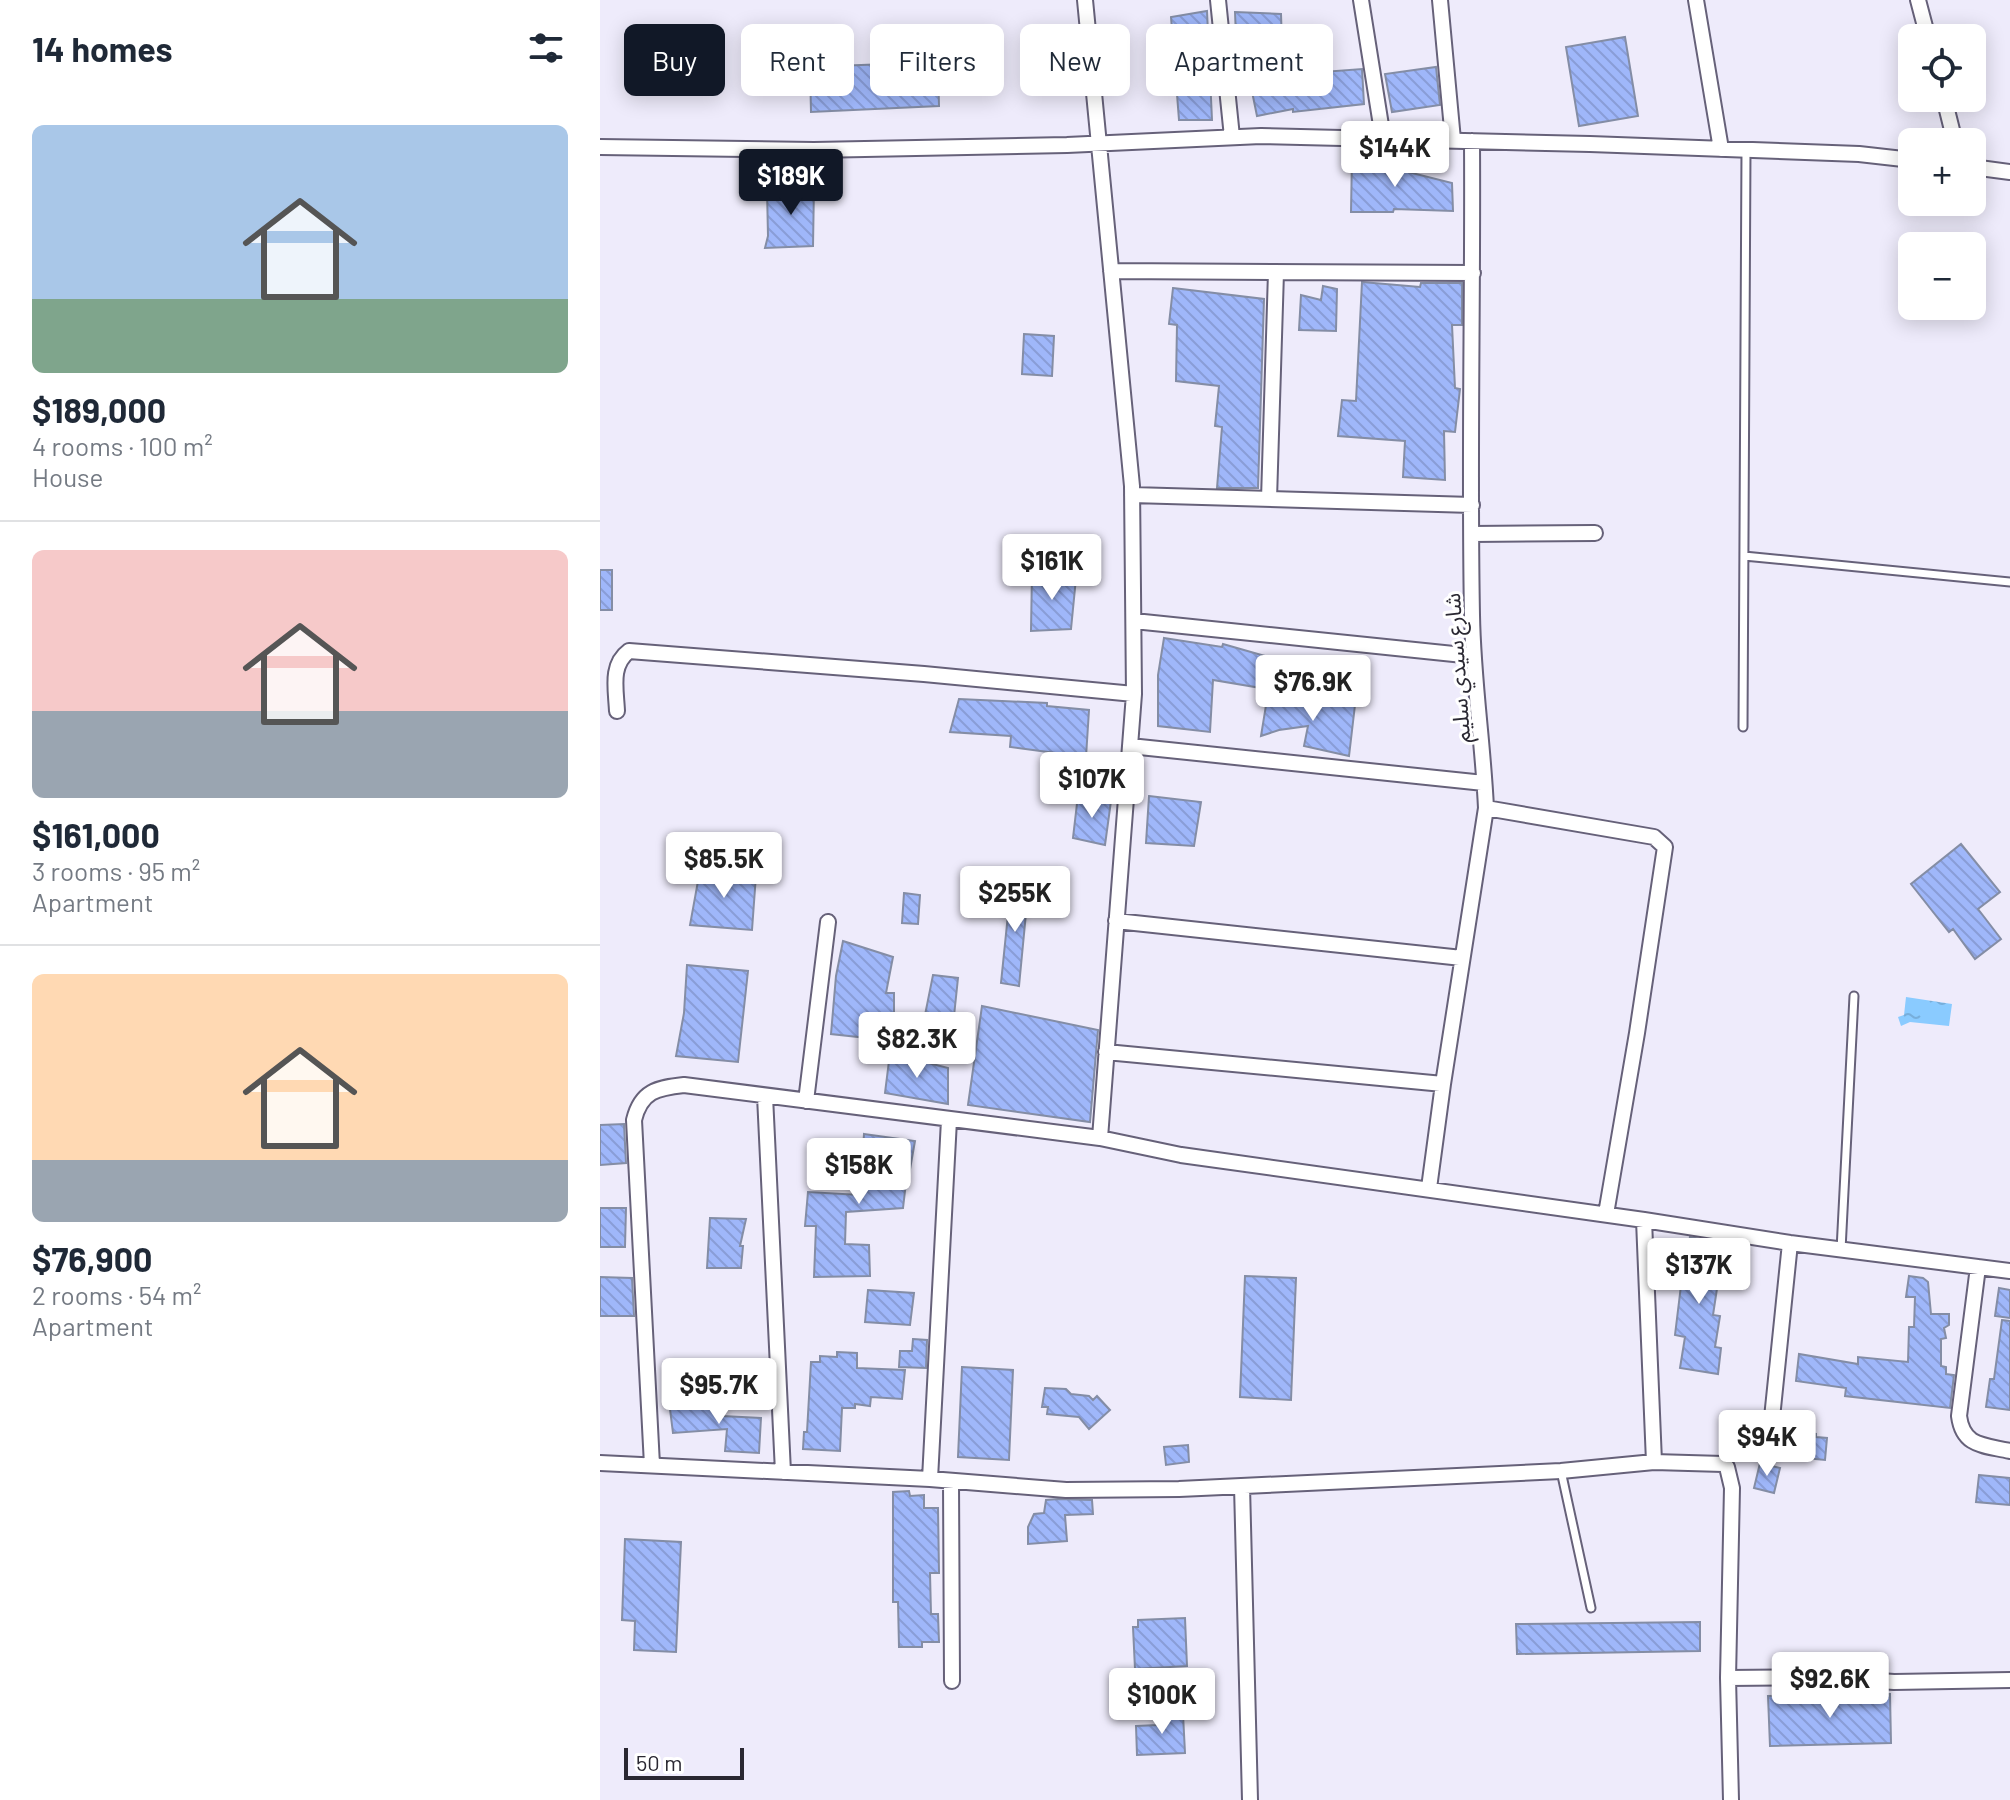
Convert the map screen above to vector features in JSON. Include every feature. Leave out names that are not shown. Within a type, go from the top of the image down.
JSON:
[{"type":"street","points":[[1085,0],[1132,495],[1134,621],[1134,694],[1100,1138]]},
{"type":"street","points":[[1218,0],[1232,137]]},
{"type":"street","points":[[1361,0],[1383,138]]},
{"type":"street","points":[[1440,0],[1453,140]]},
{"type":"street","points":[[1696,0],[1721,149]]},
{"type":"street","points":[[1918,0],[1924,24]]},
{"type":"street","points":[[600,147],[814,150],[1232,137],[1383,138],[1859,154],[1898,158]]},
{"type":"street","name":"شارع سيدي سليم","points":[[1429,1188],[1486,808],[1473,656],[1472,141]]},
{"type":"street","points":[[1986,169],[2010,172]]},
{"type":"street","points":[[1111,271],[1473,273]]},
{"type":"street","points":[[1269,499],[1276,272]]},
{"type":"street","points":[[1132,495],[1472,505]]},
{"type":"street","points":[[1472,534],[1595,533]]},
{"type":"street","points":[[1134,621],[1473,656]]},
{"type":"street","points":[[617,711],[615,669],[621,657],[629,651],[909,672],[1134,694]]},
{"type":"street","points":[[1130,746],[1484,783]]},
{"type":"street","points":[[1486,808],[1654,837],[1665,847],[1640,1018],[1606,1214]]},
{"type":"street","points":[[1116,921],[1462,958]]},
{"type":"street","points":[[806,1101],[828,922]]},
{"type":"street","points":[[1106,1052],[1443,1084]]},
{"type":"street","points":[[652,1465],[634,1120],[638,1104],[661,1087],[684,1085],[1100,1138],[1181,1155],[1429,1188],[1790,1243],[2010,1271]]},
{"type":"street","points":[[765,1096],[783,1472]]},
{"type":"street","points":[[930,1479],[949,1120]]},
{"type":"street","points":[[1644,1220],[1654,1462]]},
{"type":"street","points":[[1769,1447],[1790,1243]]},
{"type":"street","points":[[1978,1267],[1959,1416],[1961,1430],[1968,1440],[2010,1451]]},
{"type":"street","points":[[600,1463],[930,1479],[1066,1490],[1242,1486],[1561,1471],[1654,1462],[1723,1464],[1730,1473],[1732,1488],[1728,1678],[1731,1800]]},
{"type":"street","points":[[951,1481],[952,1681]]},
{"type":"street","points":[[1242,1486],[1250,1800]]},
{"type":"street","points":[[1728,1678],[1823,1677],[1894,1682],[2010,1680]]},
{"type":"lane","points":[[1743,727],[1746,150]]},
{"type":"lane","points":[[1744,556],[2010,582]]},
{"type":"lane","points":[[1841,1250],[1854,996]]},
{"type":"lane","points":[[1561,1471],[1591,1608]]},
{"type":"water","points":[[1906,997],[1952,1004],[1949,1026],[1910,1022],[1901,1026],[1898,1017],[1904,1015]]},
{"type":"building","points":[[1207,11],[1208,24],[1172,24],[1171,17]]},
{"type":"building","points":[[1235,12],[1281,14],[1281,24],[1235,24]]},
{"type":"building","points":[[1625,37],[1638,116],[1579,126],[1566,47]]},
{"type":"building","points":[[854,65],[870,65],[870,96],[939,96],[939,106],[811,112],[811,96],[854,96]]},
{"type":"building","points":[[1436,67],[1440,105],[1392,112],[1385,74]]},
{"type":"building","points":[[1362,69],[1364,104],[1293,112],[1293,109],[1257,116],[1253,96],[1333,96],[1333,71]]},
{"type":"building","points":[[1177,96],[1211,96],[1212,120],[1179,120]]},
{"type":"building","points":[[1352,157],[1396,160],[1396,169],[1452,183],[1453,211],[1394,209],[1393,212],[1351,212]]},
{"type":"building","points":[[814,186],[813,246],[765,248],[768,236],[767,190]]},
{"type":"building","points":[[1362,282],[1420,287],[1421,283],[1462,283],[1462,325],[1452,325],[1455,388],[1460,389],[1455,432],[1444,431],[1445,480],[1403,477],[1405,441],[1338,436],[1342,400],[1356,401]]},
{"type":"building","points":[[1323,286],[1337,289],[1336,331],[1299,330],[1301,295],[1321,300]]},
{"type":"building","points":[[1173,288],[1264,299],[1258,488],[1217,488],[1222,427],[1215,426],[1219,386],[1176,381],[1177,325],[1169,324]]},
{"type":"building","points":[[1024,334],[1054,336],[1052,376],[1022,374]]},
{"type":"building","points":[[600,570],[612,570],[612,610],[600,610]]},
{"type":"building","points":[[1032,572],[1076,578],[1071,629],[1031,631]]},
{"type":"building","points":[[1164,638],[1222,647],[1223,644],[1265,656],[1261,688],[1213,680],[1210,732],[1158,726],[1158,675]]},
{"type":"building","points":[[959,699],[1047,703],[1047,706],[1089,710],[1086,757],[1010,747],[1011,736],[950,732]]},
{"type":"building","points":[[1267,699],[1355,705],[1349,756],[1304,746],[1308,726],[1261,736]]},
{"type":"building","points":[[1078,795],[1111,801],[1105,845],[1073,838]]},
{"type":"building","points":[[1149,796],[1201,802],[1194,846],[1146,843]]},
{"type":"building","points":[[1961,844],[2000,892],[1978,909],[2001,939],[1975,959],[1953,929],[1949,932],[1911,884]]},
{"type":"building","points":[[700,870],[756,875],[752,930],[690,925]]},
{"type":"building","points":[[1029,882],[1019,986],[1001,983],[1011,885]]},
{"type":"building","points":[[904,893],[920,895],[918,924],[902,923]]},
{"type":"building","points":[[843,941],[893,957],[886,993],[894,993],[894,1041],[831,1034],[836,976]]},
{"type":"building","points":[[687,965],[748,971],[738,1062],[676,1056],[684,1013]]},
{"type":"building","points":[[933,975],[958,978],[952,1035],[922,1030]]},
{"type":"building","points":[[982,1006],[1098,1030],[1090,1122],[968,1105]]},
{"type":"building","points":[[890,1053],[948,1068],[948,1104],[885,1093]]},
{"type":"building","points":[[624,1124],[626,1163],[600,1165],[600,1125]]},
{"type":"building","points":[[864,1134],[915,1141],[903,1208],[846,1212],[845,1244],[869,1245],[870,1276],[814,1277],[816,1226],[805,1226],[808,1192],[860,1195]]},
{"type":"building","points":[[600,1208],[626,1208],[625,1247],[600,1247]]},
{"type":"building","points":[[710,1218],[746,1219],[740,1246],[743,1246],[741,1268],[707,1268]]},
{"type":"building","points":[[1690,1237],[1723,1249],[1713,1315],[1720,1316],[1715,1347],[1721,1348],[1718,1374],[1680,1368],[1685,1337],[1675,1335],[1684,1261],[1678,1260],[1681,1241],[1689,1242]]},
{"type":"building","points":[[1245,1276],[1296,1278],[1291,1400],[1240,1397]]},
{"type":"building","points":[[1909,1276],[1928,1282],[1931,1314],[1949,1314],[1949,1325],[1944,1328],[1946,1338],[1941,1339],[1941,1366],[1946,1367],[1946,1374],[1954,1375],[1950,1408],[1845,1396],[1846,1388],[1796,1381],[1799,1354],[1858,1364],[1858,1357],[1908,1362],[1909,1327],[1914,1327],[1915,1297],[1906,1297]]},
{"type":"building","points":[[600,1277],[632,1278],[634,1316],[600,1316]]},
{"type":"building","points":[[1999,1288],[2010,1290],[2010,1318],[1995,1316]]},
{"type":"building","points":[[868,1290],[914,1293],[910,1325],[865,1322]]},
{"type":"building","points":[[2002,1320],[2010,1321],[2010,1410],[1986,1407],[1990,1379],[1994,1379]]},
{"type":"building","points":[[913,1339],[927,1340],[926,1368],[899,1367],[900,1351],[912,1351]]},
{"type":"building","points":[[837,1352],[857,1353],[857,1368],[905,1370],[902,1399],[871,1397],[870,1406],[855,1404],[855,1408],[842,1408],[840,1451],[803,1449],[804,1432],[807,1432],[811,1362],[820,1362],[820,1356],[837,1357]]},
{"type":"building","points":[[962,1367],[1013,1370],[1009,1460],[958,1457]]},
{"type":"building","points":[[1045,1388],[1066,1389],[1071,1394],[1089,1396],[1093,1400],[1097,1396],[1110,1410],[1089,1429],[1079,1417],[1047,1414],[1048,1407],[1042,1407]]},
{"type":"building","points":[[720,1403],[722,1416],[761,1418],[759,1453],[725,1451],[727,1429],[673,1433],[670,1409]]},
{"type":"building","points":[[1797,1432],[1827,1438],[1825,1460],[1795,1457]]},
{"type":"building","points":[[1188,1445],[1189,1462],[1166,1465],[1164,1447]]},
{"type":"building","points":[[1760,1463],[1780,1468],[1774,1493],[1754,1488]]},
{"type":"building","points":[[1979,1475],[2010,1478],[2010,1505],[1976,1502]]},
{"type":"building","points":[[909,1491],[910,1496],[924,1495],[924,1508],[938,1508],[939,1573],[930,1573],[931,1614],[938,1614],[939,1642],[922,1642],[922,1647],[899,1647],[898,1602],[893,1602],[893,1492]]},
{"type":"building","points":[[1046,1500],[1092,1500],[1093,1514],[1065,1515],[1067,1541],[1028,1544],[1028,1527],[1034,1514],[1044,1513]]},
{"type":"building","points":[[625,1539],[681,1542],[676,1652],[634,1650],[635,1621],[622,1620]]},
{"type":"building","points":[[1185,1618],[1187,1666],[1135,1669],[1133,1627],[1138,1627],[1138,1620]]},
{"type":"building","points":[[1700,1622],[1700,1651],[1517,1654],[1516,1624]]},
{"type":"building","points":[[1890,1694],[1891,1743],[1770,1746],[1768,1696]]},
{"type":"building","points":[[1183,1714],[1185,1753],[1137,1755],[1136,1726],[1158,1725],[1157,1715]]}]
